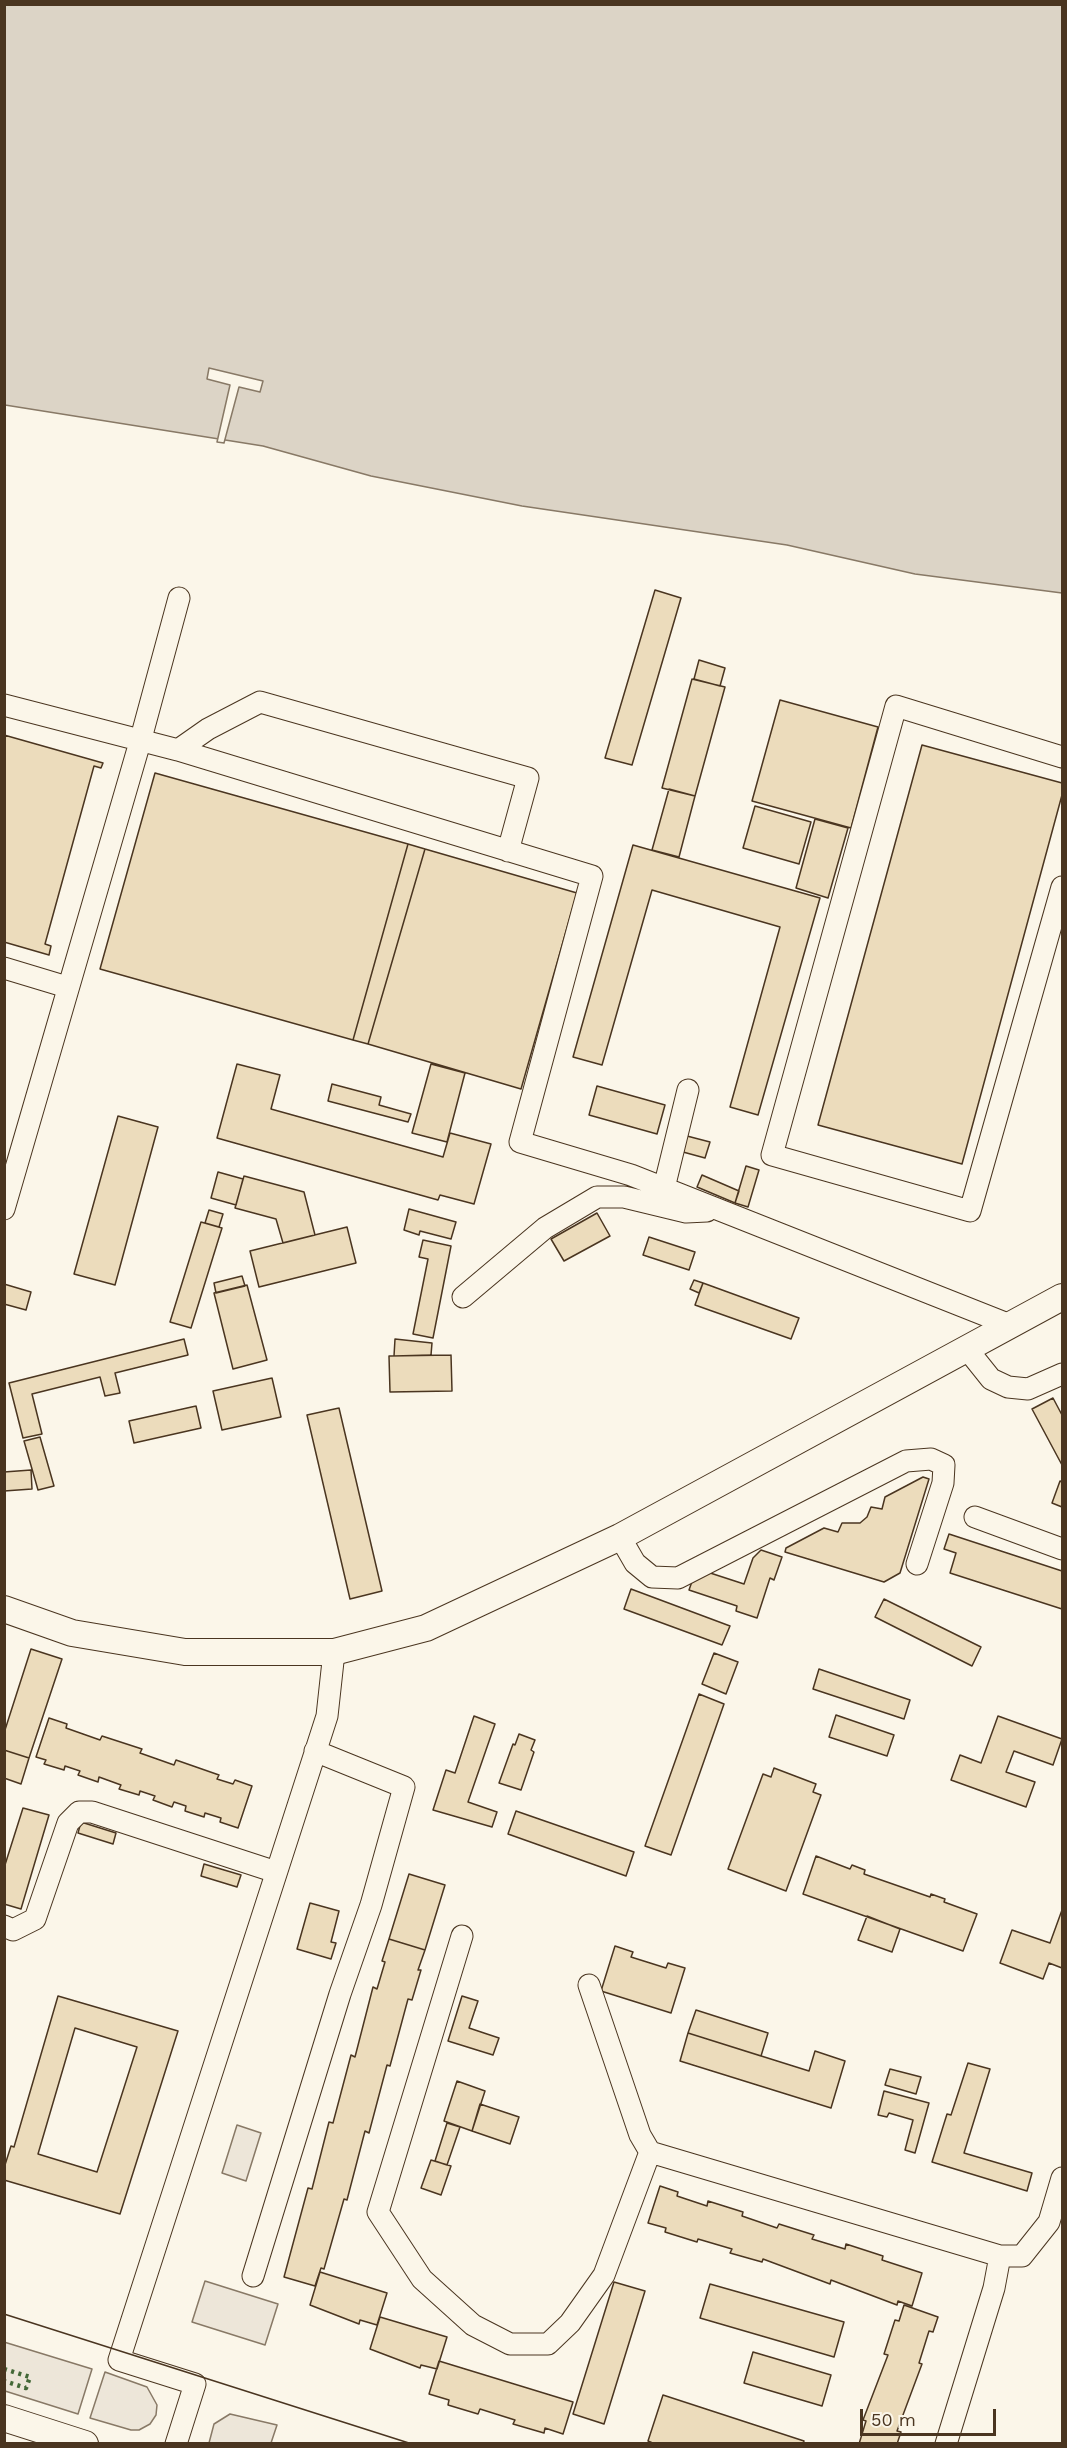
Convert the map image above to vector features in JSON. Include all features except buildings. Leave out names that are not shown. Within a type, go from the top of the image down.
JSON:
[{"type":"main road","points":[[4,1609],[72,1633],[185,1652],[334,1652],[426,1628],[620,1537],[1062,1297]]},
{"type":"main road","points":[[4,2418],[85,2444]]},
{"type":"street","points":[[4,1209],[140,742],[178,598]]},
{"type":"street","points":[[178,750],[208,729],[260,702],[528,778],[508,850]]},
{"type":"street","points":[[4,705],[178,750],[592,876],[520,1142],[631,1175],[1010,1325]]},
{"type":"street","points":[[1062,757],[896,706],[772,1155],[970,1211],[1062,887]]},
{"type":"street","points":[[4,968],[67,987]]},
{"type":"street","points":[[664,1188],[688,1090]]},
{"type":"street","points":[[464,1297],[545,1228],[597,1197],[624,1197],[686,1212],[720,1210]]},
{"type":"street","points":[[967,1349],[991,1379],[1008,1387],[1028,1389],[1062,1374]]},
{"type":"street","points":[[620,1537],[635,1563],[652,1577],[678,1578],[906,1461],[931,1459],[944,1465],[943,1483],[917,1564]]},
{"type":"street","points":[[975,1517],[1062,1549]]},
{"type":"street","points":[[176,2444],[195,2384],[120,2360],[327,1716],[334,1652]]},
{"type":"street","points":[[253,2276],[340,1994],[371,1905],[404,1787],[315,1751]]},
{"type":"street","points":[[4,1926],[13,1929],[35,1919],[68,1822],[79,1812],[92,1812],[276,1872]]},
{"type":"street","points":[[462,1936],[378,2212],[422,2279],[473,2325],[510,2344],[548,2344],[570,2322],[604,2275],[650,2152]]},
{"type":"street","points":[[589,1985],[640,2135],[650,2152],[1000,2256],[1022,2256],[1049,2222],[1062,2178]]},
{"type":"street","points":[[946,2444],[994,2288],[1000,2256]]},
{"type":"shaded area","points":[[5,5],[1062,5],[1062,593],[915,574],[787,545],[522,506],[371,476],[263,446],[5,405]]},
{"type":"shaded area","points":[[237,2125],[261,2133],[246,2181],[222,2173]]},
{"type":"shaded area","points":[[205,2281],[278,2304],[265,2345],[192,2322]]},
{"type":"shaded area","points":[[4,2342],[92,2369],[78,2414],[5,2391]]},
{"type":"shaded area","points":[[105,2372],[147,2387],[157,2405],[156,2415],[150,2424],[139,2430],[131,2430],[90,2418]]},
{"type":"shaded area","points":[[230,2414],[277,2425],[271,2443],[209,2443],[214,2424]]},
{"type":"pier","points":[[209,368],[263,381],[260,392],[239,387],[224,443],[217,442],[230,385],[207,379]]},
{"type":"tram line","points":[[4,2314],[412,2444]]},
{"type":"hedge","points":[[4,2369],[30,2377],[26,2388],[4,2381]]}]
